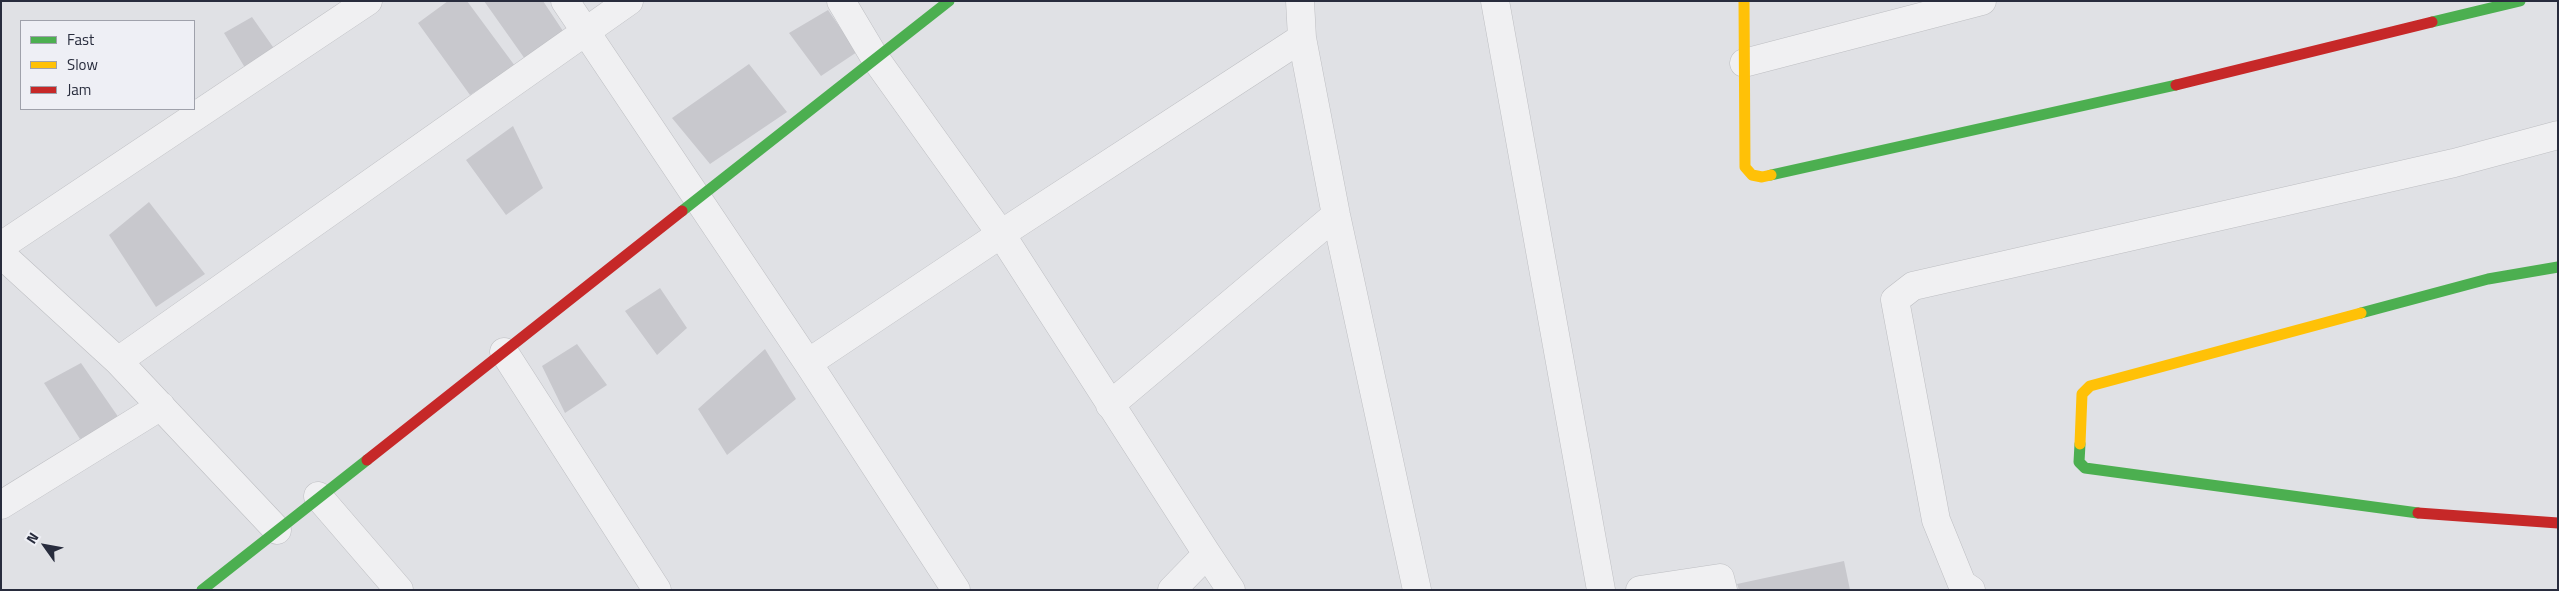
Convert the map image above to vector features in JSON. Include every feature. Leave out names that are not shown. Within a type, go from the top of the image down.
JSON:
[{"type":"street","points":[[1,246],[368,1]]},
{"type":"street","points":[[564,1],[808,363],[956,590]]},
{"type":"street","points":[[118,361],[584,30],[629,1]]},
{"type":"street","points":[[841,1],[875,58],[1001,234],[1231,590]]},
{"type":"street","points":[[202,590],[318,496],[698,201],[875,58],[949,1]]},
{"type":"street","points":[[1300,1],[1302,38],[1336,215],[1417,590]]},
{"type":"street","points":[[1495,1],[1601,590]]},
{"type":"street","points":[[1744,1],[1745,167],[1752,175],[1762,177],[2096,104],[2520,1]]},
{"type":"street","points":[[1744,63],[1982,1]]},
{"type":"street","points":[[808,363],[1001,234],[1302,38]]},
{"type":"street","points":[[1971,590],[1962,584],[1936,520],[1895,300],[1913,286],[2454,163],[2558,135]]},
{"type":"street","points":[[1110,405],[1336,215]]},
{"type":"street","points":[[1,254],[118,361],[278,530]]},
{"type":"street","points":[[2558,267],[2488,279],[2090,386],[2082,394],[2078,462],[2085,468],[2406,512],[2558,523]]},
{"type":"street","points":[[504,352],[657,590]]},
{"type":"street","points":[[1,505],[160,406]]},
{"type":"street","points":[[318,496],[399,590]]},
{"type":"street","points":[[1172,590],[1208,554]]},
{"type":"street","points":[[1640,590],[1720,578],[1723,590]]},
{"type":"building","points":[[448,1],[467,1],[515,66],[470,95],[418,23]]},
{"type":"building","points":[[484,1],[543,1],[565,34],[525,59]]},
{"type":"building","points":[[828,10],[857,52],[821,76],[789,33]]},
{"type":"building","points":[[252,17],[280,57],[247,71],[224,33]]},
{"type":"building","points":[[749,64],[787,112],[710,164],[672,118]]},
{"type":"building","points":[[513,126],[543,188],[506,215],[466,160]]},
{"type":"building","points":[[149,202],[205,274],[156,307],[109,235]]},
{"type":"building","points":[[660,288],[687,328],[657,355],[625,311]]},
{"type":"building","points":[[577,344],[607,385],[565,413],[542,366]]},
{"type":"building","points":[[765,349],[796,399],[727,455],[698,409]]},
{"type":"building","points":[[81,363],[119,418],[80,439],[44,383]]},
{"type":"building","points":[[1844,561],[1850,590],[1739,590],[1737,584]]},
{"type":"traffic: fast","points":[[682,211],[949,1]]},
{"type":"traffic: fast","points":[[2432,22],[2520,1]]},
{"type":"traffic: fast","points":[[1771,175],[2176,85]]},
{"type":"traffic: fast","points":[[2361,313],[2488,279],[2558,267]]},
{"type":"traffic: fast","points":[[2080,444],[2079,462],[2085,468],[2418,513]]},
{"type":"traffic: fast","points":[[202,590],[367,460]]},
{"type":"traffic: slow","points":[[1744,1],[1745,167],[1752,175],[1762,177],[1771,175]]},
{"type":"traffic: slow","points":[[2080,444],[2082,394],[2090,386],[2361,313]]},
{"type":"traffic: jam","points":[[2176,85],[2432,22]]},
{"type":"traffic: jam","points":[[367,460],[682,211]]},
{"type":"traffic: jam","points":[[2418,513],[2558,523]]}]
